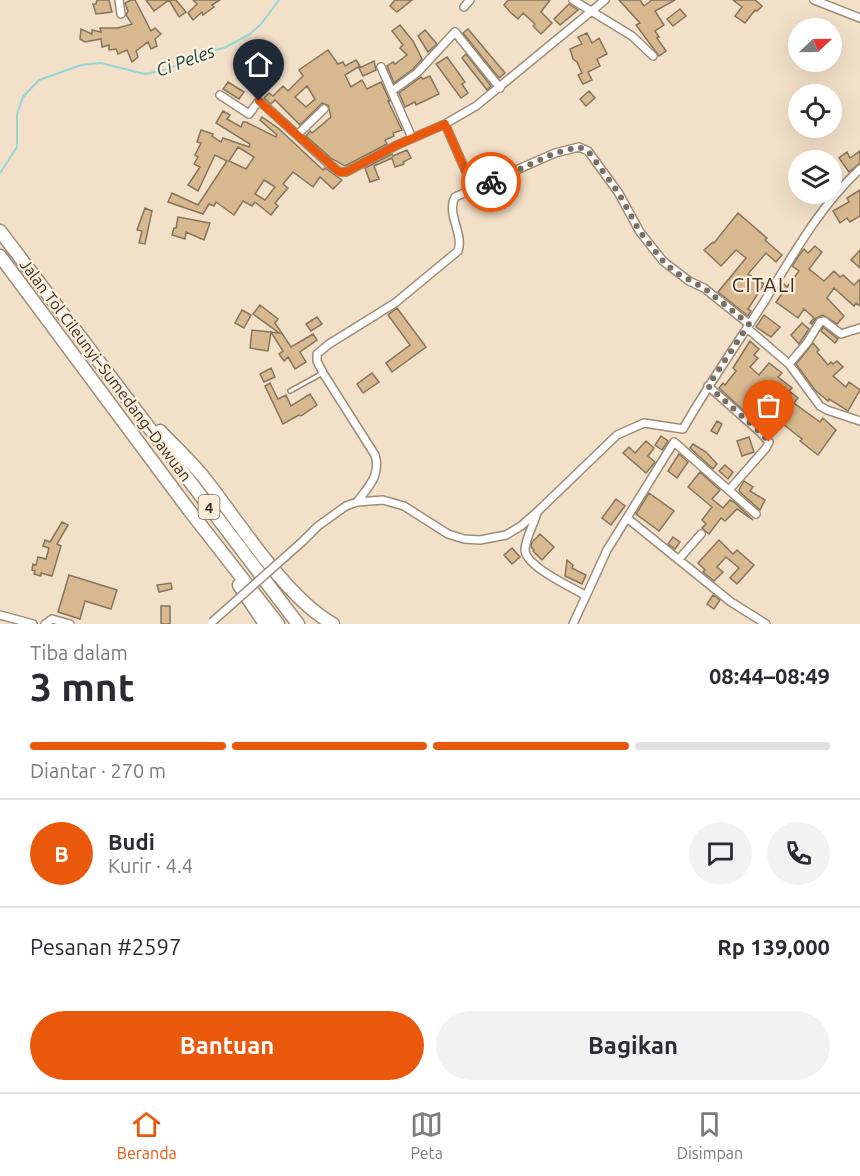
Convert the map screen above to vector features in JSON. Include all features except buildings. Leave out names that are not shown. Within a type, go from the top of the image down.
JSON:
[{"type":"highway","name":"Jalan Tol Cileunyi–Sumedang–Dawuan","points":[[0,231],[298,624]]},
{"type":"highway","name":"Jalan Tol Cileunyi–Sumedang–Dawuan","points":[[0,256],[189,510],[278,624]]},
{"type":"highway","points":[[120,389],[203,476],[284,582],[323,618],[333,624]]},
{"type":"highway","points":[[189,510],[265,624]]},
{"type":"street","points":[[119,0],[121,14]]},
{"type":"street","points":[[464,6],[470,0]]},
{"type":"street","points":[[573,0],[632,36],[653,56]]},
{"type":"street","points":[[220,95],[249,114],[259,101],[339,172],[346,172],[445,124],[476,106],[605,0]]},
{"type":"street","points":[[814,0],[860,18]]},
{"type":"street","points":[[392,91],[417,73],[455,32],[500,88]]},
{"type":"street","points":[[381,67],[412,138]]},
{"type":"street","points":[[297,135],[324,109]]},
{"type":"street","points":[[445,124],[474,190]]},
{"type":"street","points":[[357,502],[375,476],[378,466],[375,454],[323,373],[316,358],[320,350],[394,303],[458,251],[459,241],[452,205],[455,197],[555,153],[579,147],[588,151],[618,192],[640,232],[663,261],[675,272],[704,288],[748,326],[789,364],[820,406],[860,421]]},
{"type":"street","points":[[573,624],[607,550],[708,386],[814,222],[831,199],[860,168]]},
{"type":"street","points":[[789,364],[807,343],[820,322],[826,322],[841,334],[860,328]]},
{"type":"street","points":[[708,386],[769,442],[729,490]]},
{"type":"street","points":[[212,623],[335,513],[357,502],[383,500],[404,506],[448,534],[464,539],[480,540],[506,535],[538,511],[617,435],[644,423],[683,429]]},
{"type":"street","points":[[674,442],[756,514]]},
{"type":"street","points":[[538,511],[525,548],[527,557],[538,568],[586,596]]},
{"type":"street","points":[[627,518],[731,602],[766,624]]},
{"type":"street","points":[[679,559],[701,534]]},
{"type":"street","points":[[0,615],[33,624]]},
{"type":"street","points":[[45,624],[52,619],[70,624]]},
{"type":"lane","points":[[290,391],[323,373]]},
{"type":"waterway","name":"Ci Peles","points":[[0,173],[17,147],[17,114],[23,97],[39,80],[81,65],[101,63],[145,74],[169,69],[195,54],[224,48],[250,34],[261,24],[279,0]]},
{"type":"way so far","points":[[491,182],[555,153],[579,147],[588,151],[618,192],[640,232],[663,261],[675,272],[704,288],[749,324],[708,386],[769,442]]},
{"type":"district","name":"CITALI","points":[[764,284]]},
{"type":"route","points":[[259,101],[339,172],[346,172],[397,145],[445,124],[474,190],[491,182]]}]
